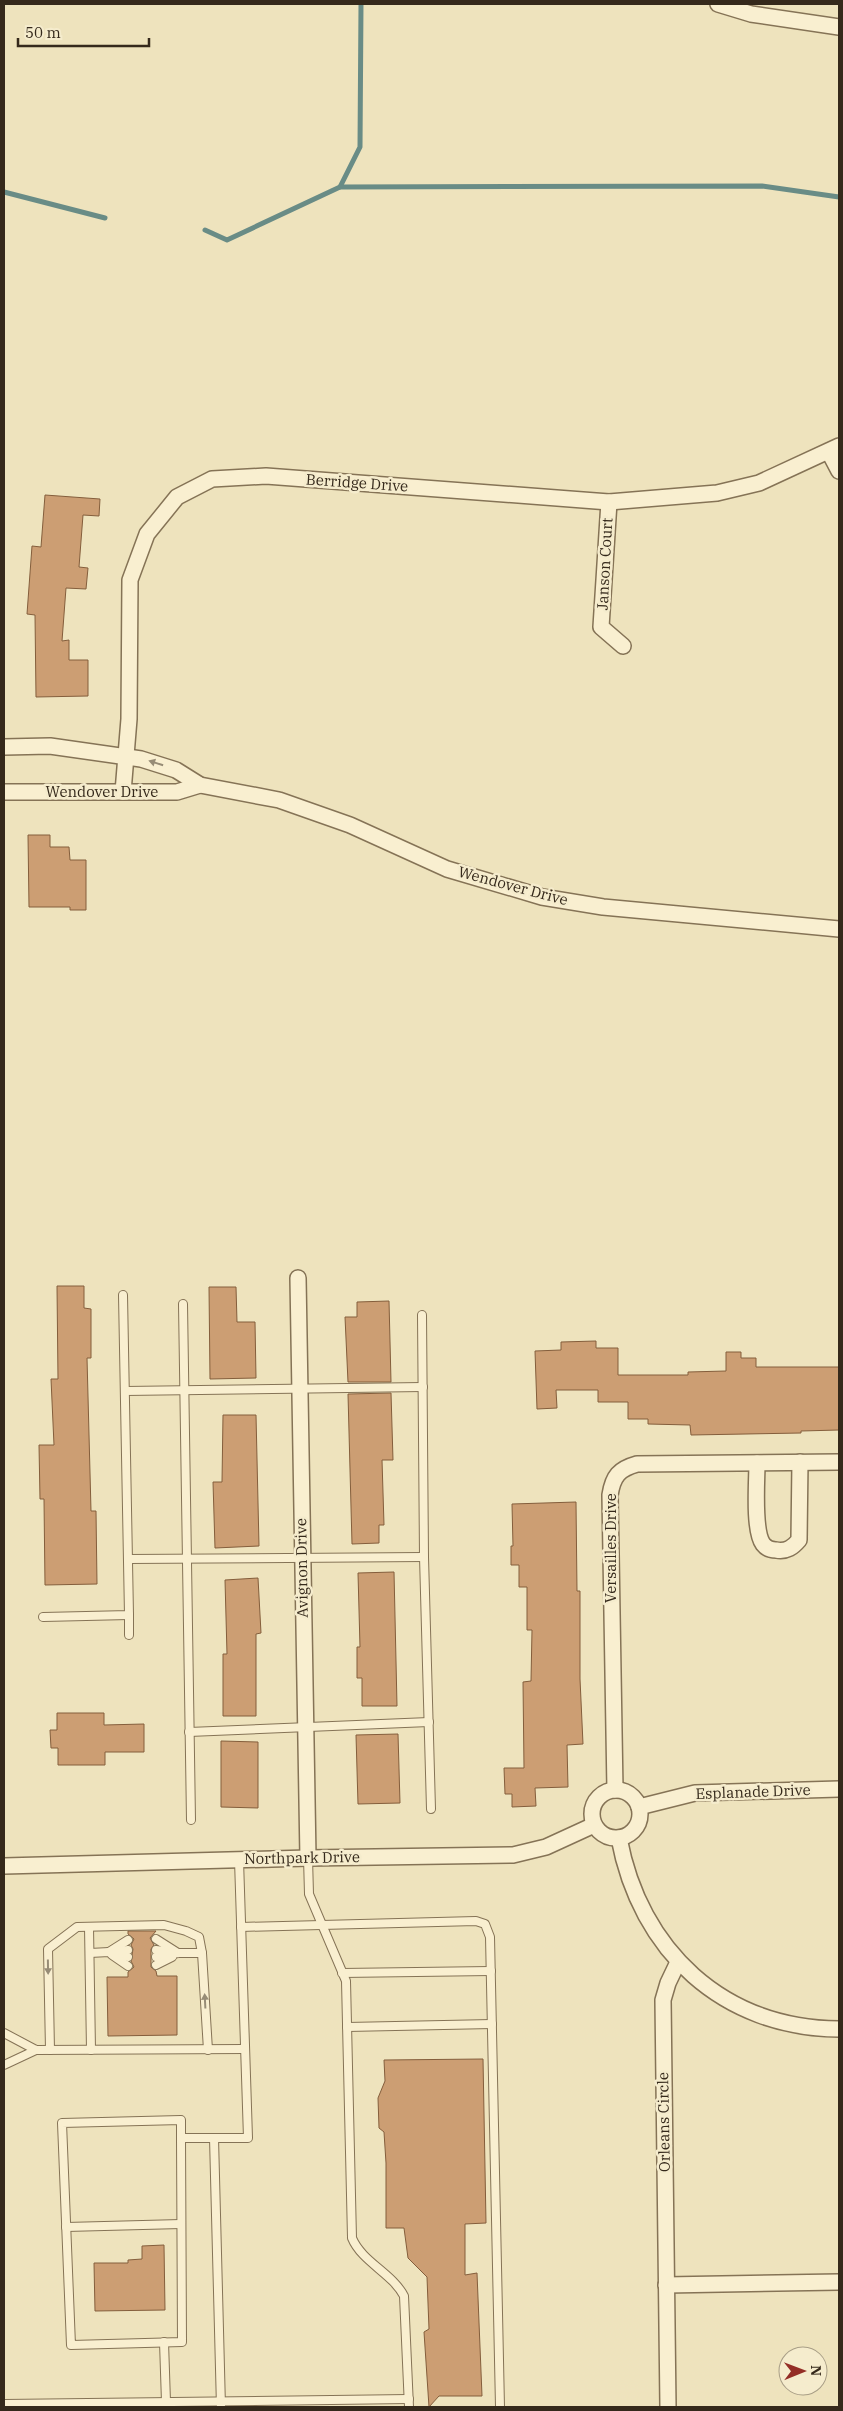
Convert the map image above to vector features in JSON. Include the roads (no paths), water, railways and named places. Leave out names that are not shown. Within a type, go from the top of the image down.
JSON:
[{"type":"street","points":[[718,4],[751,14],[839,27]]},
{"type":"street","points":[[834,449],[839,471]]},
{"type":"street","name":"Berridge Drive","points":[[123,792],[129,719],[130,580],[146,534],[177,497],[212,479],[266,476],[609,502],[717,494],[759,483],[834,449]]},
{"type":"street","name":"Janson Court","points":[[609,502],[601,627],[623,646]]},
{"type":"street","name":"Wendover Drive","points":[[4,747],[50,746],[126,756],[176,770],[200,784],[279,800],[350,825],[447,868],[542,897],[603,907],[839,929]]},
{"type":"street","name":"Wendover Drive","points":[[4,792],[177,792],[200,784]]},
{"type":"street","name":"Avignon Drive","points":[[298,1278],[308,1858]]},
{"type":"street","points":[[757,1463],[758,1530],[762,1543],[769,1549],[778,1551],[788,1550],[799,1540],[800,1462]]},
{"type":"street","name":"Versailles Drive","points":[[615,1790],[610,1495],[612,1480],[625,1467],[637,1464],[839,1462]]},
{"type":"street","name":"Esplanade Drive","points":[[639,1807],[695,1793],[839,1789]]},
{"type":"street","points":[[615,1790],[632,1796],[639,1807],[640,1815],[636,1828],[631,1833],[619,1838],[605,1836],[594,1825],[592,1813],[596,1800],[607,1791],[615,1790]]},
{"type":"street","name":"Northpark Drive","points":[[4,1866],[513,1855],[546,1847],[594,1825]]},
{"type":"street","points":[[619,1838],[623,1859],[636,1898],[651,1926],[678,1962],[704,1985],[725,2000],[746,2010],[797,2026],[839,2029]]},
{"type":"street","name":"Orleans Circle","points":[[668,2407],[663,2000],[668,1983],[678,1962]]},
{"type":"street","points":[[666,2285],[839,2282]]},
{"type":"lane","points":[[123,1295],[129,1635]]},
{"type":"lane","points":[[183,1304],[190,1820]]},
{"type":"lane","points":[[422,1315],[424,1557],[432,1809]]},
{"type":"lane","points":[[125,1391],[423,1387]]},
{"type":"lane","points":[[128,1559],[424,1557]]},
{"type":"lane","points":[[43,1617],[129,1615]]},
{"type":"lane","points":[[189,1732],[429,1722]]},
{"type":"lane","points":[[308,1858],[309,1894],[346,1982],[352,2238],[356,2248],[399,2287],[404,2296],[409,2407]]},
{"type":"lane","points":[[181,2138],[248,2138],[239,1860]]},
{"type":"lane","points":[[241,1926],[476,1921],[485,1924],[490,1937],[500,2407]]},
{"type":"lane","points":[[50,2050],[48,1949],[77,1928],[164,1925],[199,1937],[202,1953],[208,2050]]},
{"type":"lane","points":[[89,1927],[91,2050]]},
{"type":"lane","points":[[156,1939],[178,1953]]},
{"type":"lane","points":[[109,1952],[128,1940]]},
{"type":"lane","points":[[109,1952],[128,1966]]},
{"type":"lane","points":[[90,1953],[128,1953]]},
{"type":"lane","points":[[156,1957],[178,1953],[202,1953]]},
{"type":"lane","points":[[342,1973],[491,1971]]},
{"type":"lane","points":[[346,2027],[492,2024]]},
{"type":"lane","points":[[4,2033],[36,2050]]},
{"type":"lane","points":[[4,2065],[36,2050],[244,2049]]},
{"type":"lane","points":[[181,2120],[181,2224],[182,2342],[71,2345],[62,2123],[181,2120]]},
{"type":"lane","points":[[214,2138],[221,2404]]},
{"type":"lane","points":[[66,2227],[181,2224]]},
{"type":"lane","points":[[164,2342],[166,2402]]},
{"type":"lane","points":[[4,2404],[166,2402],[221,2404],[409,2399]]},
{"type":"waterway","points":[[340,187],[360,147],[361,4]]},
{"type":"waterway","points":[[205,230],[227,240],[340,187],[762,186],[839,197]]},
{"type":"waterway","points":[[4,192],[105,218]]}]
